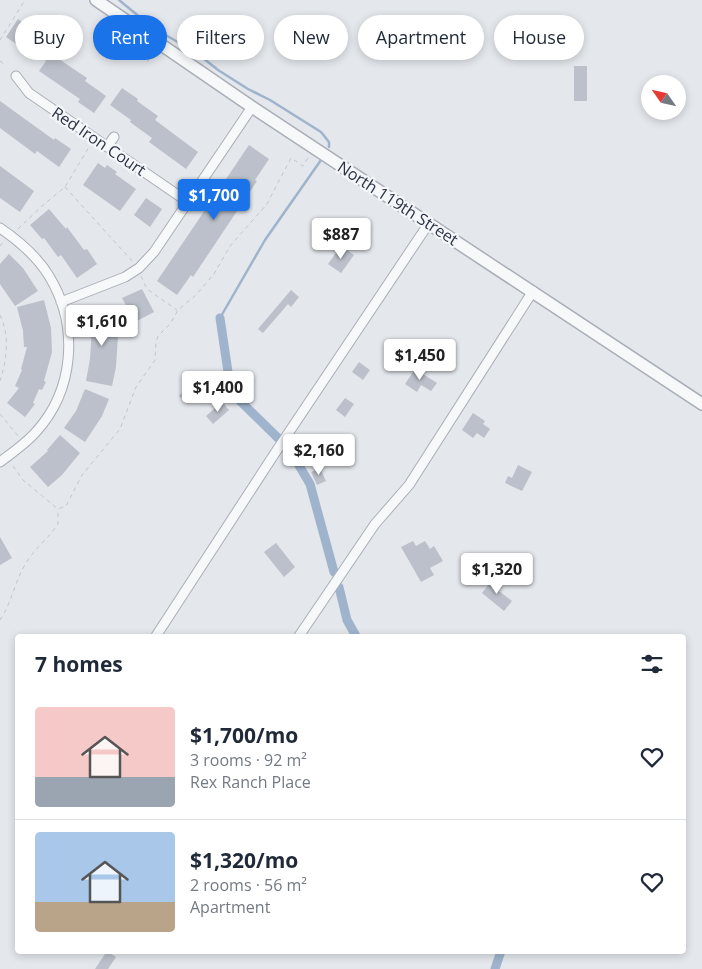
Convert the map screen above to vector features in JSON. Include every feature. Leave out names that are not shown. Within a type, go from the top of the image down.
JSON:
[{"type":"street","name":"North 119th Street","points":[[96,0],[252,107],[702,404]]},
{"type":"street","name":"Red Iron Court","points":[[16,76],[29,93],[188,202]]},
{"type":"street","points":[[62,302],[125,277],[139,268],[154,252],[252,107]]},
{"type":"street","points":[[108,147],[114,137]]},
{"type":"street","points":[[157,634],[275,453],[430,223]]},
{"type":"street","points":[[0,228],[30,252],[49,275],[66,314],[69,342],[68,363],[58,400],[36,432],[0,462]]},
{"type":"street","points":[[300,634],[375,524],[409,485],[533,291]]},
{"type":"path","points":[[0,40],[25,0]]},
{"type":"path","points":[[0,61],[4,64]]},
{"type":"path","points":[[18,229],[65,187],[89,147]]},
{"type":"path","points":[[58,509],[66,506],[82,475],[120,429],[136,387],[155,360],[158,336],[170,324],[178,310],[196,295],[214,274],[230,246],[267,204],[290,158],[303,166],[314,148]]},
{"type":"path","points":[[65,187],[132,260]]},
{"type":"path","points":[[0,246],[5,240]]},
{"type":"path","points":[[141,279],[147,289],[178,310]]},
{"type":"path","points":[[0,315],[5,330],[6,352],[0,381]]},
{"type":"path","points":[[0,414],[18,436]]},
{"type":"path","points":[[13,466],[23,480],[58,509]]},
{"type":"path","points":[[0,620],[12,598],[26,563],[58,524],[58,509]]},
{"type":"building","points":[[15,24],[15,43],[6,37]]},
{"type":"building","points":[[45,60],[60,60],[87,78],[85,81],[106,96],[94,113],[78,102],[80,99],[39,71],[46,61]]},
{"type":"building","points":[[574,66],[587,66],[587,101],[574,101]]},
{"type":"building","points":[[122,88],[158,116],[155,120],[198,152],[186,169],[149,142],[152,138],[110,105]]},
{"type":"building","points":[[0,101],[54,140],[55,138],[71,149],[59,167],[37,151],[35,154],[0,128]]},
{"type":"building","points":[[249,145],[269,159],[255,180],[257,181],[193,277],[191,275],[177,295],[157,281]]},
{"type":"building","points":[[98,163],[105,168],[107,165],[117,172],[115,174],[136,189],[120,211],[83,185]]},
{"type":"building","points":[[0,166],[34,191],[20,212],[0,198]]},
{"type":"building","points":[[146,198],[162,209],[150,227],[134,215]]},
{"type":"building","points":[[49,209],[66,229],[67,227],[84,250],[87,249],[97,264],[77,278],[61,255],[58,257],[44,238],[42,239],[30,225]]},
{"type":"building","points":[[341,246],[354,255],[341,273],[328,264]]},
{"type":"building","points":[[9,254],[23,268],[38,291],[15,306],[0,284],[0,264]]},
{"type":"building","points":[[142,289],[154,312],[135,322],[122,298]]},
{"type":"building","points":[[291,290],[299,297],[291,307],[288,304],[263,333],[258,329]]},
{"type":"building","points":[[44,300],[51,328],[52,352],[44,381],[46,382],[42,390],[39,389],[33,403],[35,404],[25,417],[7,403],[19,388],[15,386],[22,370],[27,347],[24,347],[23,331],[17,307]]},
{"type":"building","points":[[111,306],[114,336],[118,336],[116,367],[112,386],[86,381],[92,328],[90,328],[87,309]]},
{"type":"building","points":[[359,362],[370,370],[363,380],[352,372]]},
{"type":"building","points":[[415,369],[437,383],[431,391],[421,385],[417,392],[405,384]]},
{"type":"building","points":[[191,381],[200,388],[188,404],[179,396]]},
{"type":"building","points":[[85,389],[109,399],[102,416],[85,442],[64,428],[76,411]]},
{"type":"building","points":[[345,398],[354,404],[345,417],[336,410]]},
{"type":"building","points":[[222,402],[229,410],[213,424],[206,416]]},
{"type":"building","points":[[473,413],[485,421],[483,424],[490,429],[484,438],[477,433],[473,438],[462,430]]},
{"type":"building","points":[[60,435],[80,453],[62,475],[48,487],[30,467],[48,451]]},
{"type":"building","points":[[518,465],[532,472],[522,491],[505,483],[508,476],[512,478]]},
{"type":"building","points":[[320,468],[326,481],[317,485],[311,472]]},
{"type":"building","points":[[0,537],[12,558],[0,565]]},
{"type":"building","points":[[413,541],[416,546],[425,541],[430,549],[434,546],[443,561],[430,568],[434,575],[421,582],[401,547]]},
{"type":"building","points":[[276,543],[295,567],[284,577],[264,552]]},
{"type":"building","points":[[493,579],[502,587],[499,591],[512,601],[504,611],[482,593]]},
{"type":"building","points":[[105,954],[112,954],[116,957],[108,969],[95,969]]},
{"type":"waterway","points":[[119,0],[152,27],[198,54],[218,70],[248,89],[270,100],[321,132],[329,142],[329,147]]},
{"type":"waterway","points":[[220,318],[265,240],[321,160]]},
{"type":"waterway","points":[[220,318],[231,392],[278,438]]},
{"type":"waterway","points":[[288,447],[310,484],[334,572]]},
{"type":"waterway","points":[[339,587],[347,620],[355,634]]},
{"type":"waterway","points":[[495,969],[500,954]]}]
